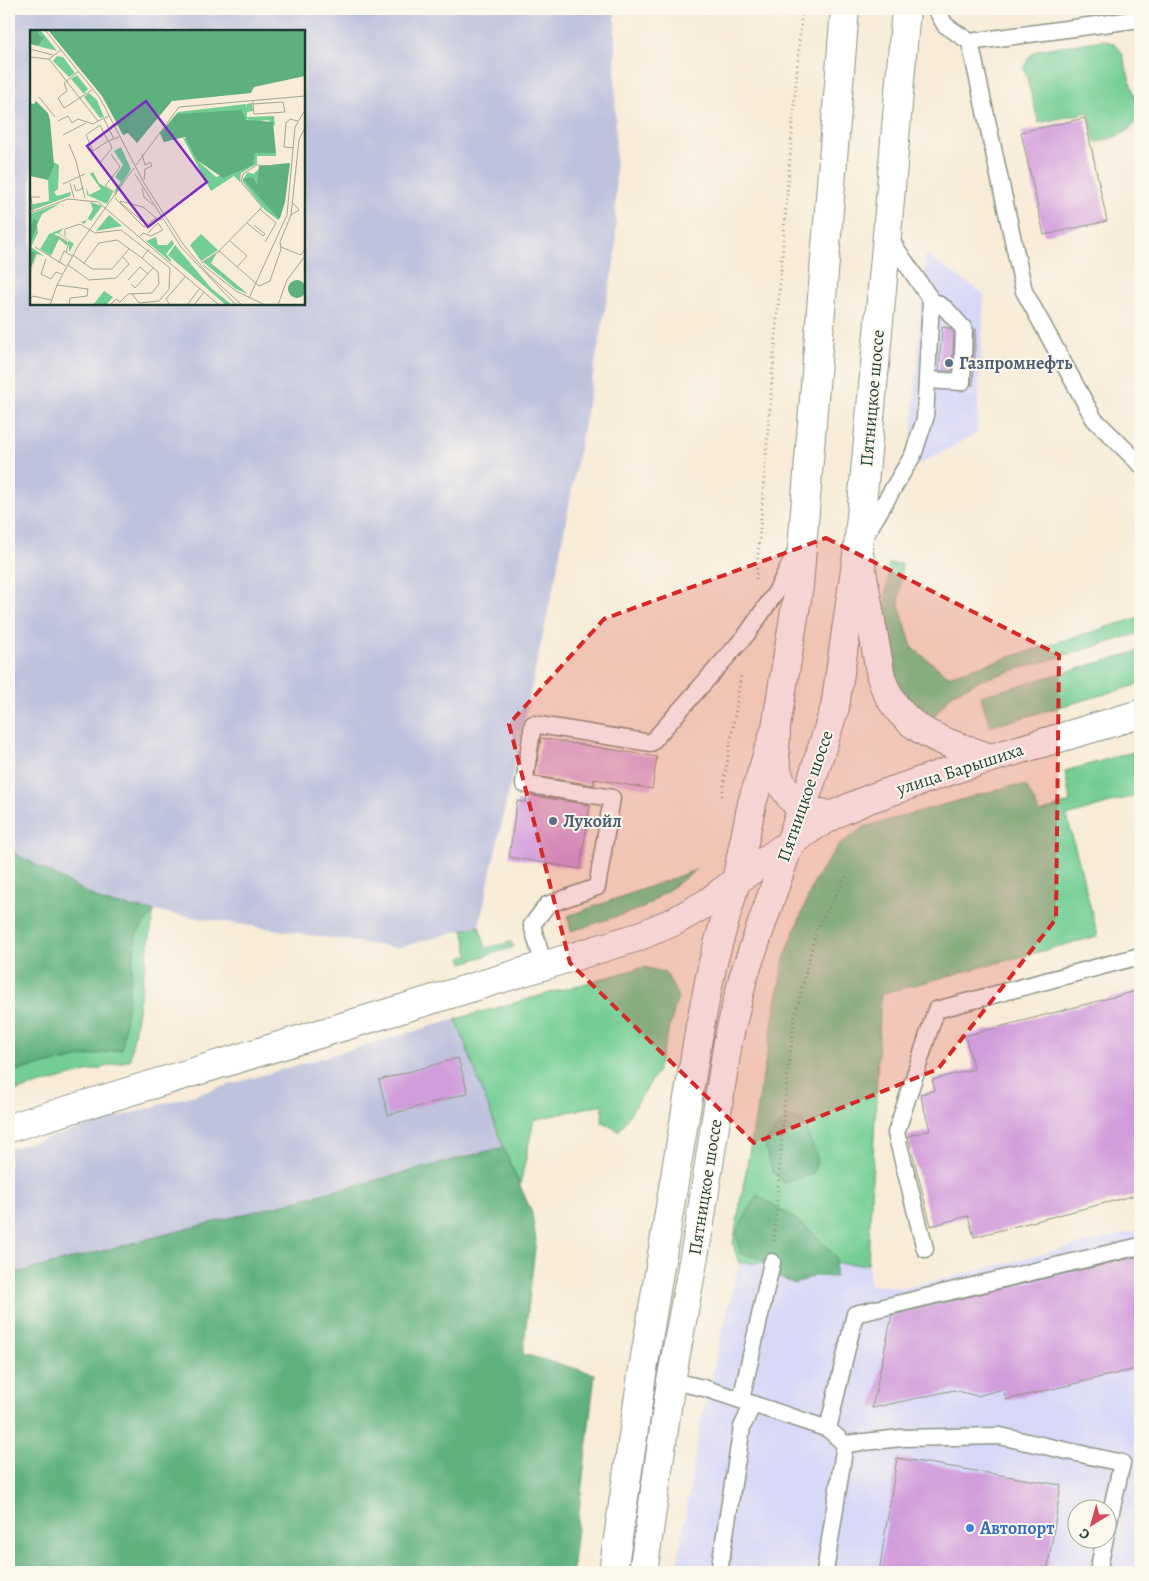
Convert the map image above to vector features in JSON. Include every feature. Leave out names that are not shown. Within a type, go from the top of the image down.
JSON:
[{"type":"main road","name":"Пятницкое шоссе","points":[[613,1572],[642,1375],[700,1026],[713,962],[736,881],[752,803],[776,727],[799,586],[844,9]]},
{"type":"main road","name":"Пятницкое шоссе","points":[[642,1572],[671,1381],[699,1228],[728,1041],[743,978],[834,707],[858,548],[906,9]]},
{"type":"main road","points":[[858,548],[881,677],[886,693],[895,707],[908,721],[922,731],[990,758]]},
{"type":"main road","name":"улица Барышиха","points":[[9,1128],[635,938],[675,921],[707,903],[789,842],[839,812],[887,793],[990,758],[1140,714]]},
{"type":"main road","points":[[776,727],[776,762],[781,784],[790,798],[812,813],[839,812]]},
{"type":"lane","points":[[936,9],[945,25],[970,42],[1140,19]]},
{"type":"lane","points":[[970,42],[1024,291],[1094,419],[1140,464]]},
{"type":"lane","points":[[887,235],[931,300],[946,309],[964,329],[962,382],[927,380]]},
{"type":"lane","points":[[858,548],[913,455],[925,419],[931,300]]},
{"type":"lane","points":[[544,966],[532,925],[547,906],[597,887],[612,798],[524,784],[533,724],[651,743],[748,634],[776,592],[803,539]]},
{"type":"lane","points":[[926,1249],[896,1133],[936,1010],[1140,956]]},
{"type":"lane","points":[[828,1429],[855,1314],[1140,1246]]},
{"type":"lane","points":[[718,1572],[772,1262]]},
{"type":"lane","points":[[671,1381],[704,1388],[828,1429],[846,1444],[901,1438],[1000,1436],[1122,1463],[1114,1498]]},
{"type":"lane","points":[[825,1572],[846,1444]]},
{"type":"lane","points":[[1098,1572],[1104,1548]]},
{"type":"path","points":[[756,581],[802,9]]},
{"type":"path","points":[[722,799],[748,634]]},
{"type":"path","points":[[772,1262],[784,1108],[794,1020],[816,931],[848,874]]},
{"type":"highlighted area","points":[[826,538],[1059,655],[1056,919],[938,1069],[754,1143],[570,963],[509,724],[604,619]]},
{"type":"shaded area","points":[[14,9],[615,9],[616,251],[555,580],[479,926],[396,948],[154,911],[104,902],[9,850],[9,39]]},
{"type":"shaded area","name":"Газпромнефть","points":[[926,255],[984,294],[977,433],[909,470]]},
{"type":"shaded area","points":[[456,1019],[503,1147],[9,1275],[9,1149]]},
{"type":"shaded area","points":[[1140,1230],[1140,1572],[676,1572],[701,1420],[739,1263],[868,1264],[870,1285],[905,1288]]},
{"type":"green space","points":[[1104,40],[1115,44],[1122,53],[1139,113],[1136,121],[1128,131],[1095,143],[1089,112],[1039,123],[1024,68],[1029,57],[1037,50]]},
{"type":"green space","points":[[889,564],[902,564],[899,605],[912,647],[948,676],[1140,617],[1140,633],[978,681],[952,694],[935,715],[931,728],[900,704],[884,618]]},
{"type":"green space","points":[[1140,651],[1140,684],[990,727],[981,696]]},
{"type":"green space","points":[[1140,750],[1140,794],[1067,816],[1098,936],[881,994],[868,1264],[739,1263],[733,1243],[784,958],[815,880],[837,847],[864,827],[1010,786],[1026,786],[1040,813],[1070,802],[1065,771]]},
{"type":"green space","points":[[9,850],[104,902],[154,911],[136,934],[122,1049],[9,1072]]},
{"type":"green space","points":[[696,870],[643,908],[571,931],[568,916]]},
{"type":"green space","points":[[154,911],[130,1060],[9,1093],[9,1072],[122,1049],[136,934]]},
{"type":"green space","points":[[479,926],[486,948],[511,942],[514,947],[463,963],[461,957],[469,955],[463,930]]},
{"type":"green space","points":[[644,967],[666,973],[678,997],[657,1072],[619,1131],[602,1122],[603,1104],[534,1120],[520,1185],[503,1147],[456,1019]]},
{"type":"green space","points":[[788,1117],[802,1121],[818,1159],[813,1174],[784,1183],[773,1172],[764,1143]]},
{"type":"green space","points":[[503,1147],[532,1213],[536,1240],[523,1354],[595,1374],[572,1572],[9,1572],[9,1275]]},
{"type":"green space","points":[[757,1195],[800,1223],[828,1247],[836,1257],[835,1277],[814,1276],[795,1284],[775,1276],[761,1259],[741,1254],[736,1233]]},
{"type":"building","points":[[1085,118],[1107,221],[1044,235],[1021,132]]},
{"type":"building","points":[[942,327],[949,328],[954,333],[952,371],[939,371]]},
{"type":"building","points":[[974,329],[976,329],[973,385],[971,385]]},
{"type":"building","points":[[541,738],[657,757],[652,789],[594,779],[594,785],[535,776]]},
{"type":"building","points":[[527,795],[590,805],[580,869],[509,857],[517,801],[526,802]]},
{"type":"building","points":[[1140,990],[1140,1194],[974,1237],[968,1216],[931,1226],[908,1136],[930,1130],[920,1094],[935,1090],[932,1080],[974,1069],[965,1036]]},
{"type":"building","points":[[458,1058],[468,1093],[388,1115],[379,1080]]},
{"type":"building","points":[[1140,1256],[1140,1368],[1006,1400],[1003,1389],[977,1396],[954,1390],[872,1408],[892,1315]]},
{"type":"building","name":"Автопорт","points":[[897,1458],[1061,1485],[1047,1572],[879,1572]]},
{"type":"place","name":"Газпромнефть","points":[[949,363]]},
{"type":"place","name":"Лукойл","points":[[553,821]]},
{"type":"place","name":"Автопорт","points":[[970,1528]]}]
